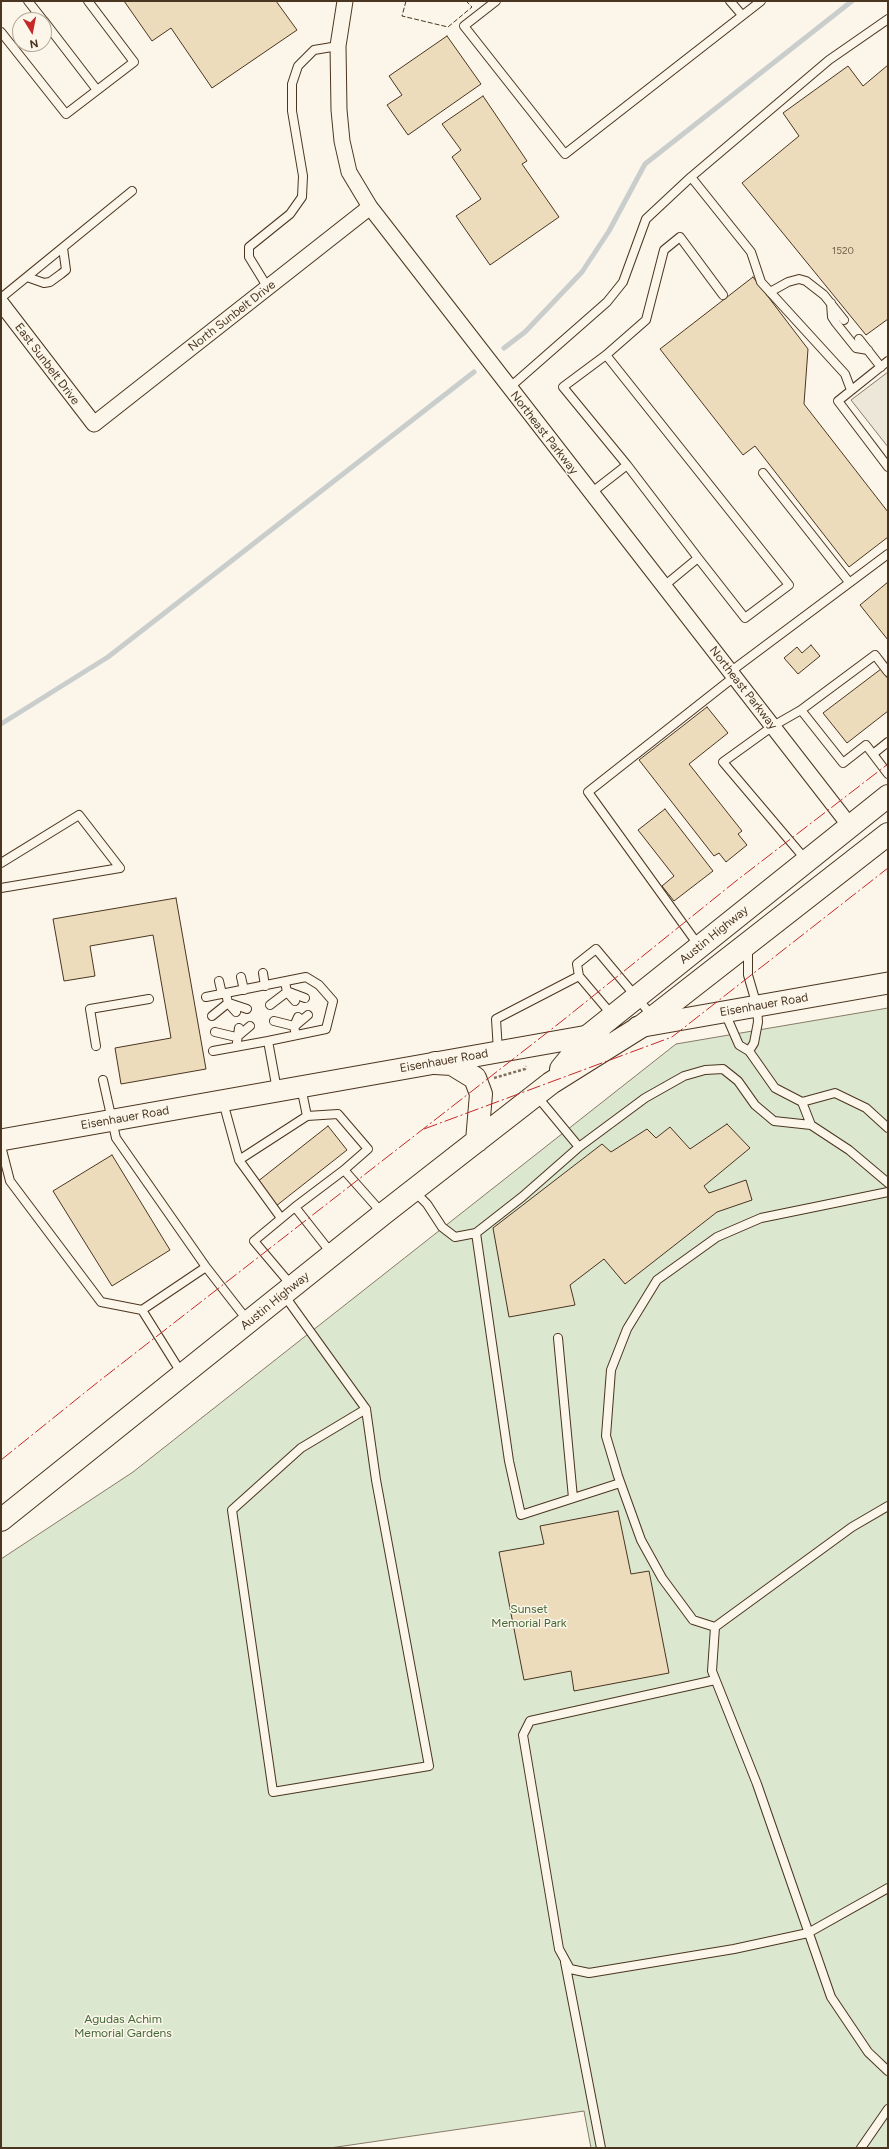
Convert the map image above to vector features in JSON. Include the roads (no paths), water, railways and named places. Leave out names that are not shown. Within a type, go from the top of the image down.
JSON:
[{"type":"main road","name":"Austin Highway","points":[[543,1089],[588,1036],[888,796]]},
{"type":"main road","name":"Austin Highway","points":[[1,1520],[383,1214],[543,1089],[647,1021],[888,834]]},
{"type":"main road","name":"Eisenhauer Road","points":[[1,1140],[588,1036],[647,1021],[725,1012],[888,983]]},
{"type":"main road","points":[[434,1063],[452,1064],[463,1069],[475,1078],[481,1094],[477,1141]]},
{"type":"street","name":"Northeast Parkway","points":[[345,1],[338,46],[339,110],[342,141],[348,172],[370,207],[850,826]]},
{"type":"street","name":"North Sunbelt Drive","points":[[94,424],[370,207]]},
{"type":"street","name":"East Sunbelt Drive","points":[[1,303],[94,424]]},
{"type":"lane","points":[[28,1],[37,12]]},
{"type":"lane","points":[[1,32],[66,114],[134,62],[88,1]]},
{"type":"lane","points":[[496,1],[464,26],[565,154],[761,1]]},
{"type":"lane","points":[[730,1],[742,15]]},
{"type":"lane","points":[[509,388],[607,302],[623,282],[646,219],[691,177],[829,60],[888,19]]},
{"type":"lane","points":[[52,31],[97,90]]},
{"type":"lane","points":[[268,288],[249,257],[249,247],[290,214],[302,197],[303,176],[292,111],[292,84],[298,66],[314,50],[338,46]]},
{"type":"lane","points":[[691,177],[751,252],[761,282],[844,374],[851,390]]},
{"type":"lane","points":[[1,298],[132,191]]},
{"type":"lane","points":[[606,354],[789,585],[745,618],[628,465],[563,386],[606,354],[646,320],[664,250],[680,237],[723,295]]},
{"type":"lane","points":[[27,277],[44,283],[50,282],[66,270],[63,248]]},
{"type":"lane","points":[[770,292],[799,279],[815,286],[844,320]]},
{"type":"lane","points":[[831,303],[830,312],[836,323],[856,348],[868,350]]},
{"type":"lane","points":[[859,339],[881,367]]},
{"type":"lane","points":[[888,361],[838,400],[888,467]]},
{"type":"lane","points":[[591,493],[628,465]]},
{"type":"lane","points":[[763,473],[849,582]]},
{"type":"lane","points":[[700,947],[588,792],[732,674],[849,582],[888,554]]},
{"type":"lane","points":[[664,586],[698,558]]},
{"type":"lane","points":[[806,861],[723,762],[773,726],[801,710],[875,655],[888,672]]},
{"type":"lane","points":[[801,710],[843,763],[866,745],[888,774]]},
{"type":"lane","points":[[873,754],[888,742]]},
{"type":"lane","points":[[1,863],[80,815],[120,868],[1,888]]},
{"type":"lane","points":[[748,943],[748,975],[757,1006],[757,1032],[749,1052]]},
{"type":"lane","points":[[613,1016],[579,976],[577,964],[596,949],[636,998],[647,1021]]},
{"type":"lane","points":[[263,973],[266,986]]},
{"type":"lane","points":[[498,1051],[496,1019],[579,976]]},
{"type":"lane","points":[[241,977],[244,990]]},
{"type":"lane","points":[[206,997],[306,977],[319,985],[333,1000],[332,1012],[326,1029],[213,1051]]},
{"type":"lane","points":[[219,981],[228,1003],[236,1012]]},
{"type":"lane","points":[[285,982],[287,992],[295,1001]]},
{"type":"lane","points":[[287,992],[305,998]]},
{"type":"lane","points":[[282,1002],[287,992]]},
{"type":"lane","points":[[270,1005],[287,992]]},
{"type":"lane","points":[[96,1046],[90,1009],[149,999]]},
{"type":"lane","points":[[228,1003],[247,1009]]},
{"type":"lane","points":[[224,1013],[228,1003]]},
{"type":"lane","points":[[212,1016],[228,1003]]},
{"type":"lane","points":[[725,1012],[739,1045],[749,1052],[775,1088],[802,1102],[811,1125]]},
{"type":"lane","points":[[294,1026],[308,1015]]},
{"type":"lane","points":[[294,1026],[298,1017]]},
{"type":"lane","points":[[286,1019],[294,1026],[296,1035]]},
{"type":"lane","points":[[274,1021],[294,1026]]},
{"type":"lane","points":[[236,1037],[250,1026]]},
{"type":"lane","points":[[237,1047],[236,1037],[239,1028]]},
{"type":"lane","points":[[227,1030],[236,1037]]},
{"type":"lane","points":[[215,1032],[236,1037]]},
{"type":"lane","points":[[268,1041],[277,1091]]},
{"type":"lane","points":[[414,1190],[427,1204],[442,1227],[455,1237],[476,1233],[522,1196],[579,1146],[645,1098],[684,1076],[704,1070],[723,1069],[738,1081],[755,1105],[774,1121],[811,1125],[848,1150],[888,1183]]},
{"type":"lane","points":[[103,1080],[116,1138],[206,1267],[249,1322]]},
{"type":"lane","points":[[301,1086],[307,1116]]},
{"type":"lane","points":[[543,1089],[579,1146]]},
{"type":"lane","points":[[802,1102],[835,1093],[866,1108],[888,1128]]},
{"type":"lane","points":[[223,1100],[239,1160],[281,1218]]},
{"type":"lane","points":[[239,1160],[307,1116],[338,1114],[368,1149],[344,1170],[294,1207],[254,1241],[366,1409],[376,1480],[429,1766],[273,1792],[232,1510],[301,1448],[366,1409]]},
{"type":"lane","points":[[1,1146],[10,1181],[101,1302],[142,1310],[206,1267]]},
{"type":"lane","points":[[344,1170],[383,1214]]},
{"type":"lane","points":[[715,1627],[693,1620],[662,1578],[641,1540],[620,1483],[606,1436],[611,1370],[628,1329],[657,1280],[717,1237],[761,1218],[888,1192]]},
{"type":"lane","points":[[294,1207],[332,1255]]},
{"type":"lane","points":[[476,1233],[509,1461],[521,1515],[620,1483]]},
{"type":"lane","points":[[142,1310],[182,1375]]},
{"type":"lane","points":[[558,1338],[573,1498]]},
{"type":"lane","points":[[888,1506],[852,1526],[715,1627],[712,1671],[757,1784],[831,1996],[868,2052],[888,2071]]},
{"type":"lane","points":[[716,1680],[530,1720],[522,1735],[559,1948],[570,1969],[589,1973],[734,1949],[808,1933],[888,1888]]},
{"type":"lane","points":[[564,1957],[601,2148]]},
{"type":"lane","points":[[861,2148],[888,2109]]},
{"type":"waterway","points":[[504,348],[525,332],[582,272],[609,231],[645,164],[852,1]]},
{"type":"waterway","points":[[1,724],[108,657],[474,372]]},
{"type":"park label","name":"Sunset Memorial Park","points":[[529,1616]]},
{"type":"park label","name":"Agudas Achim Memorial Gardens","points":[[123,2026]]}]
